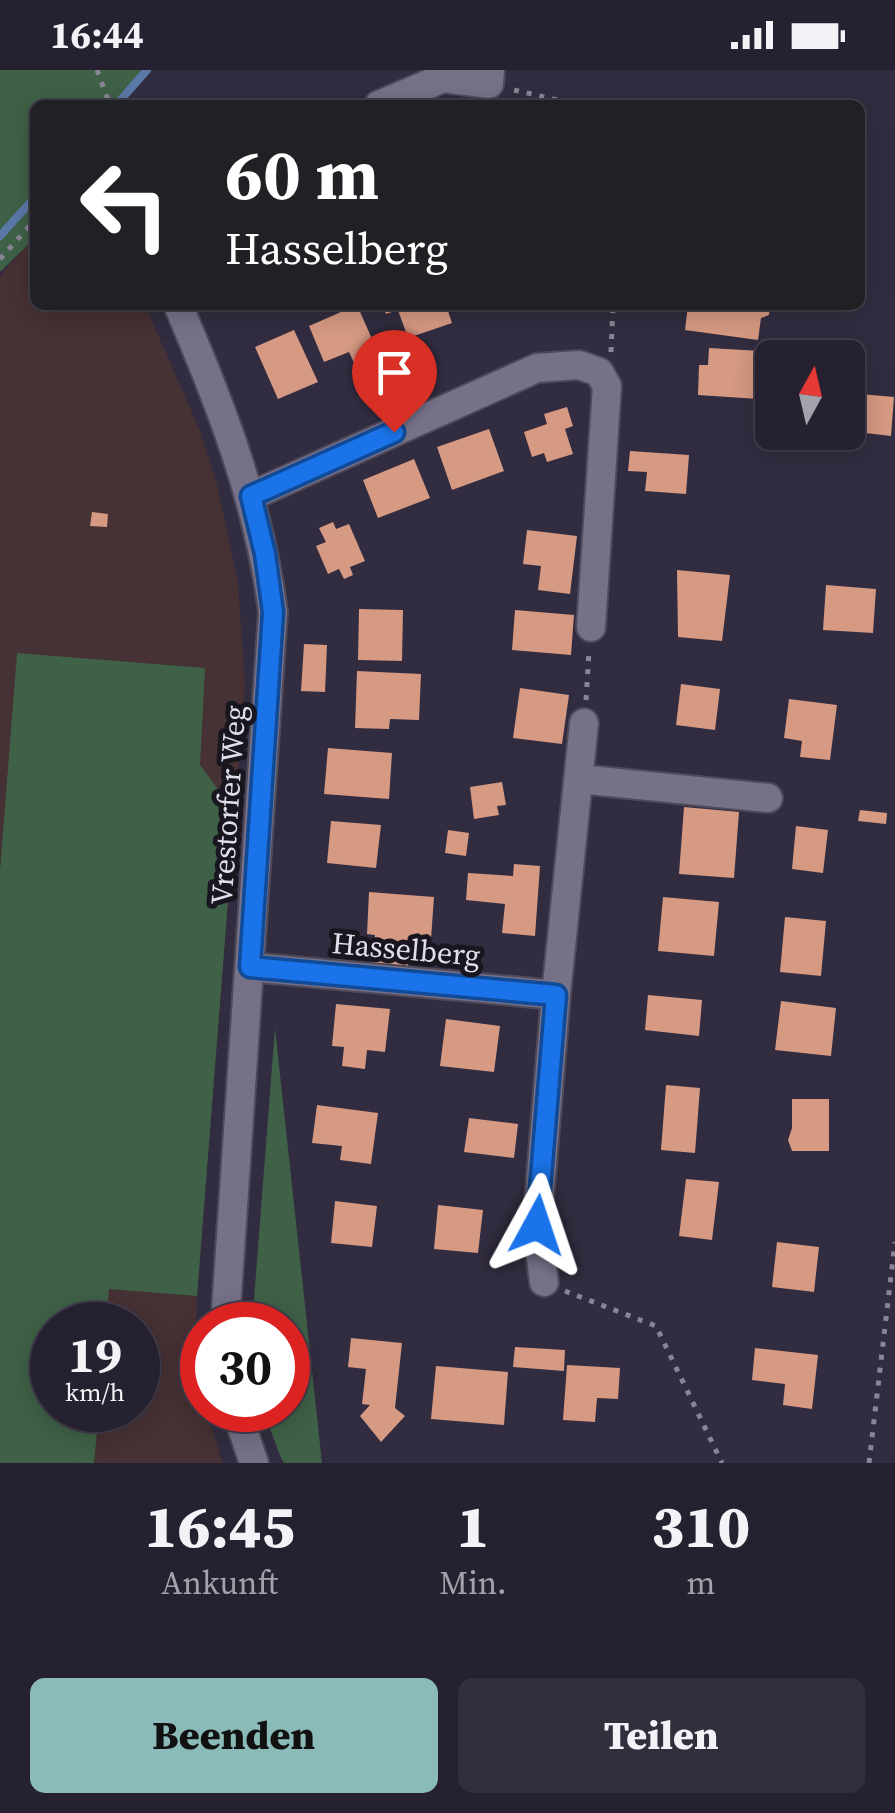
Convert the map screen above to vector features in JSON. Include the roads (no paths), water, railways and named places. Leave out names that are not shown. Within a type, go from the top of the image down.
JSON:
[{"type":"street","points":[[392,100],[443,78],[489,77]]},
{"type":"street","name":"Vrestorfer Weg","points":[[180,310],[222,408],[251,496],[273,612],[227,1302]]},
{"type":"street","points":[[251,496],[537,368],[579,366],[599,372],[607,386],[591,627]]},
{"type":"street","points":[[544,1282],[537,1225],[584,723]]},
{"type":"street","points":[[578,778],[768,798]]},
{"type":"street","name":"Hasselberg","points":[[250,967],[556,995]]},
{"type":"street","points":[[243,1432],[254,1463]]},
{"type":"waterway","points":[[121,100],[147,70]]},
{"type":"waterway","points":[[0,236],[30,203]]}]
